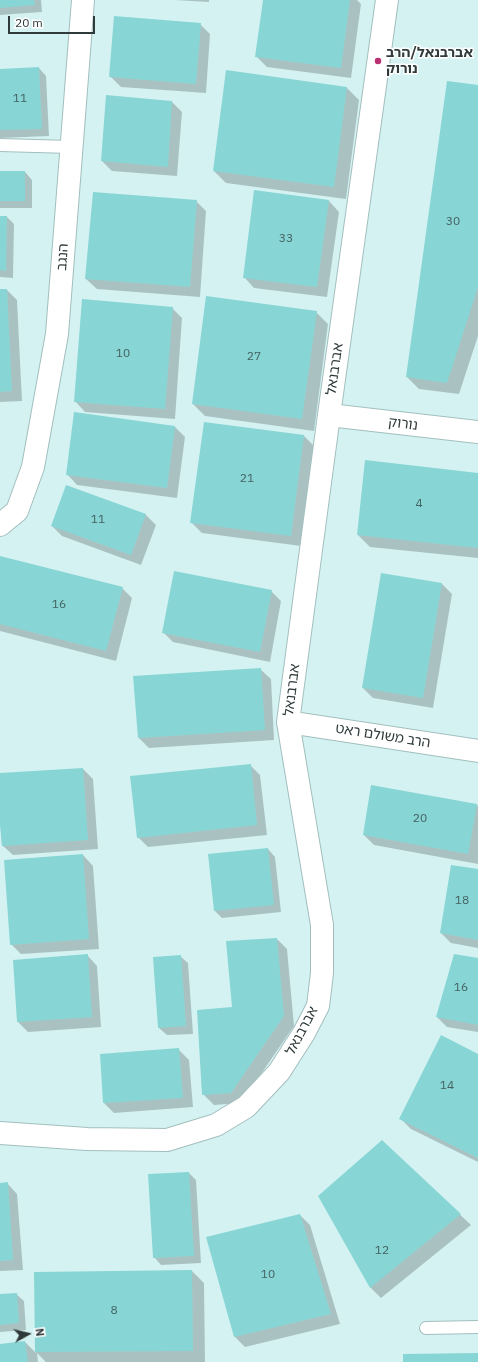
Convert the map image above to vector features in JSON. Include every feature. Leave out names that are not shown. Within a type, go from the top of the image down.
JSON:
[{"type":"street","name":"הנגב","points":[[0,525],[18,510],[33,467],[57,334],[83,0]]},
{"type":"street","name":"אברבנאל","points":[[0,1133],[87,1139],[167,1140],[216,1125],[246,1107],[279,1072],[304,1033],[318,1006],[322,973],[322,925],[288,722],[387,0]]},
{"type":"street","name":"נורוק","points":[[329,415],[478,432]]},
{"type":"street","name":"הרב משולם ראט","points":[[288,722],[478,751]]},
{"type":"lane","points":[[0,145],[71,147]]},
{"type":"lane","points":[[426,1328],[478,1327]]},
{"type":"building","points":[[0,0],[34,0],[35,5],[0,8]]},
{"type":"building","points":[[263,0],[350,0],[341,68],[255,57]]},
{"type":"building","points":[[114,16],[201,23],[196,84],[109,77]]},
{"type":"building","points":[[39,67],[42,129],[0,130],[0,69]]},
{"type":"building","points":[[226,70],[347,87],[334,187],[213,171]]},
{"type":"building","points":[[447,81],[478,85],[478,287],[447,383],[406,377]]},
{"type":"building","points":[[106,95],[172,101],[168,167],[101,161]]},
{"type":"building","points":[[0,171],[25,171],[25,201],[0,201]]},
{"type":"building","points":[[254,190],[329,200],[317,287],[243,278]]},
{"type":"building","points":[[93,192],[197,200],[190,287],[85,279]]},
{"type":"building","points":[[0,216],[7,216],[6,271],[0,270]]},
{"type":"building","points":[[0,289],[7,289],[12,391],[0,392]]},
{"type":"building","points":[[206,296],[317,311],[302,419],[192,404]]},
{"type":"building","points":[[82,299],[173,307],[165,409],[74,402]]},
{"type":"building","points":[[74,412],[175,426],[167,488],[66,475]]},
{"type":"building","points":[[204,422],[304,435],[291,536],[190,523]]},
{"type":"building","points":[[365,460],[478,473],[478,548],[357,535]]},
{"type":"building","points":[[66,485],[146,514],[131,555],[51,526]]},
{"type":"building","points":[[0,556],[123,587],[106,651],[0,624]]},
{"type":"building","points":[[174,571],[272,590],[260,652],[162,633]]},
{"type":"building","points":[[381,573],[442,583],[423,698],[362,688]]},
{"type":"building","points":[[261,668],[265,730],[138,738],[133,676]]},
{"type":"building","points":[[251,764],[257,825],[137,838],[130,776]]},
{"type":"building","points":[[83,768],[88,840],[2,846],[0,825],[0,773]]},
{"type":"building","points":[[371,785],[477,804],[468,854],[363,835]]},
{"type":"building","points":[[268,848],[274,905],[214,911],[208,854]]},
{"type":"building","points":[[83,854],[89,939],[10,945],[4,860]]},
{"type":"building","points":[[451,865],[478,869],[478,940],[440,933]]},
{"type":"building","points":[[277,938],[284,1016],[231,1093],[202,1095],[197,1010],[232,1007],[226,941]]},
{"type":"building","points":[[88,954],[92,1017],[17,1022],[13,960]]},
{"type":"building","points":[[454,954],[478,958],[478,1025],[436,1017]]},
{"type":"building","points":[[181,955],[186,1026],[158,1028],[153,957]]},
{"type":"building","points":[[441,1035],[478,1054],[478,1158],[399,1119]]},
{"type":"building","points":[[179,1048],[183,1098],[103,1103],[100,1054]]},
{"type":"building","points":[[382,1140],[461,1214],[370,1288],[318,1196]]},
{"type":"building","points":[[189,1172],[194,1256],[153,1258],[148,1174]]},
{"type":"building","points":[[8,1182],[13,1260],[0,1261],[0,1183]]},
{"type":"building","points":[[300,1214],[331,1314],[234,1337],[206,1237]]},
{"type":"building","points":[[192,1270],[193,1351],[35,1352],[34,1272]]},
{"type":"building","points":[[17,1293],[19,1323],[0,1325],[0,1294]]},
{"type":"building","points":[[25,1341],[28,1362],[0,1362],[0,1344]]},
{"type":"building","points":[[478,1353],[478,1362],[403,1362],[403,1354]]},
{"type":"place","name":"אברבנאל/הרב נורוק","points":[[378,61]]}]
